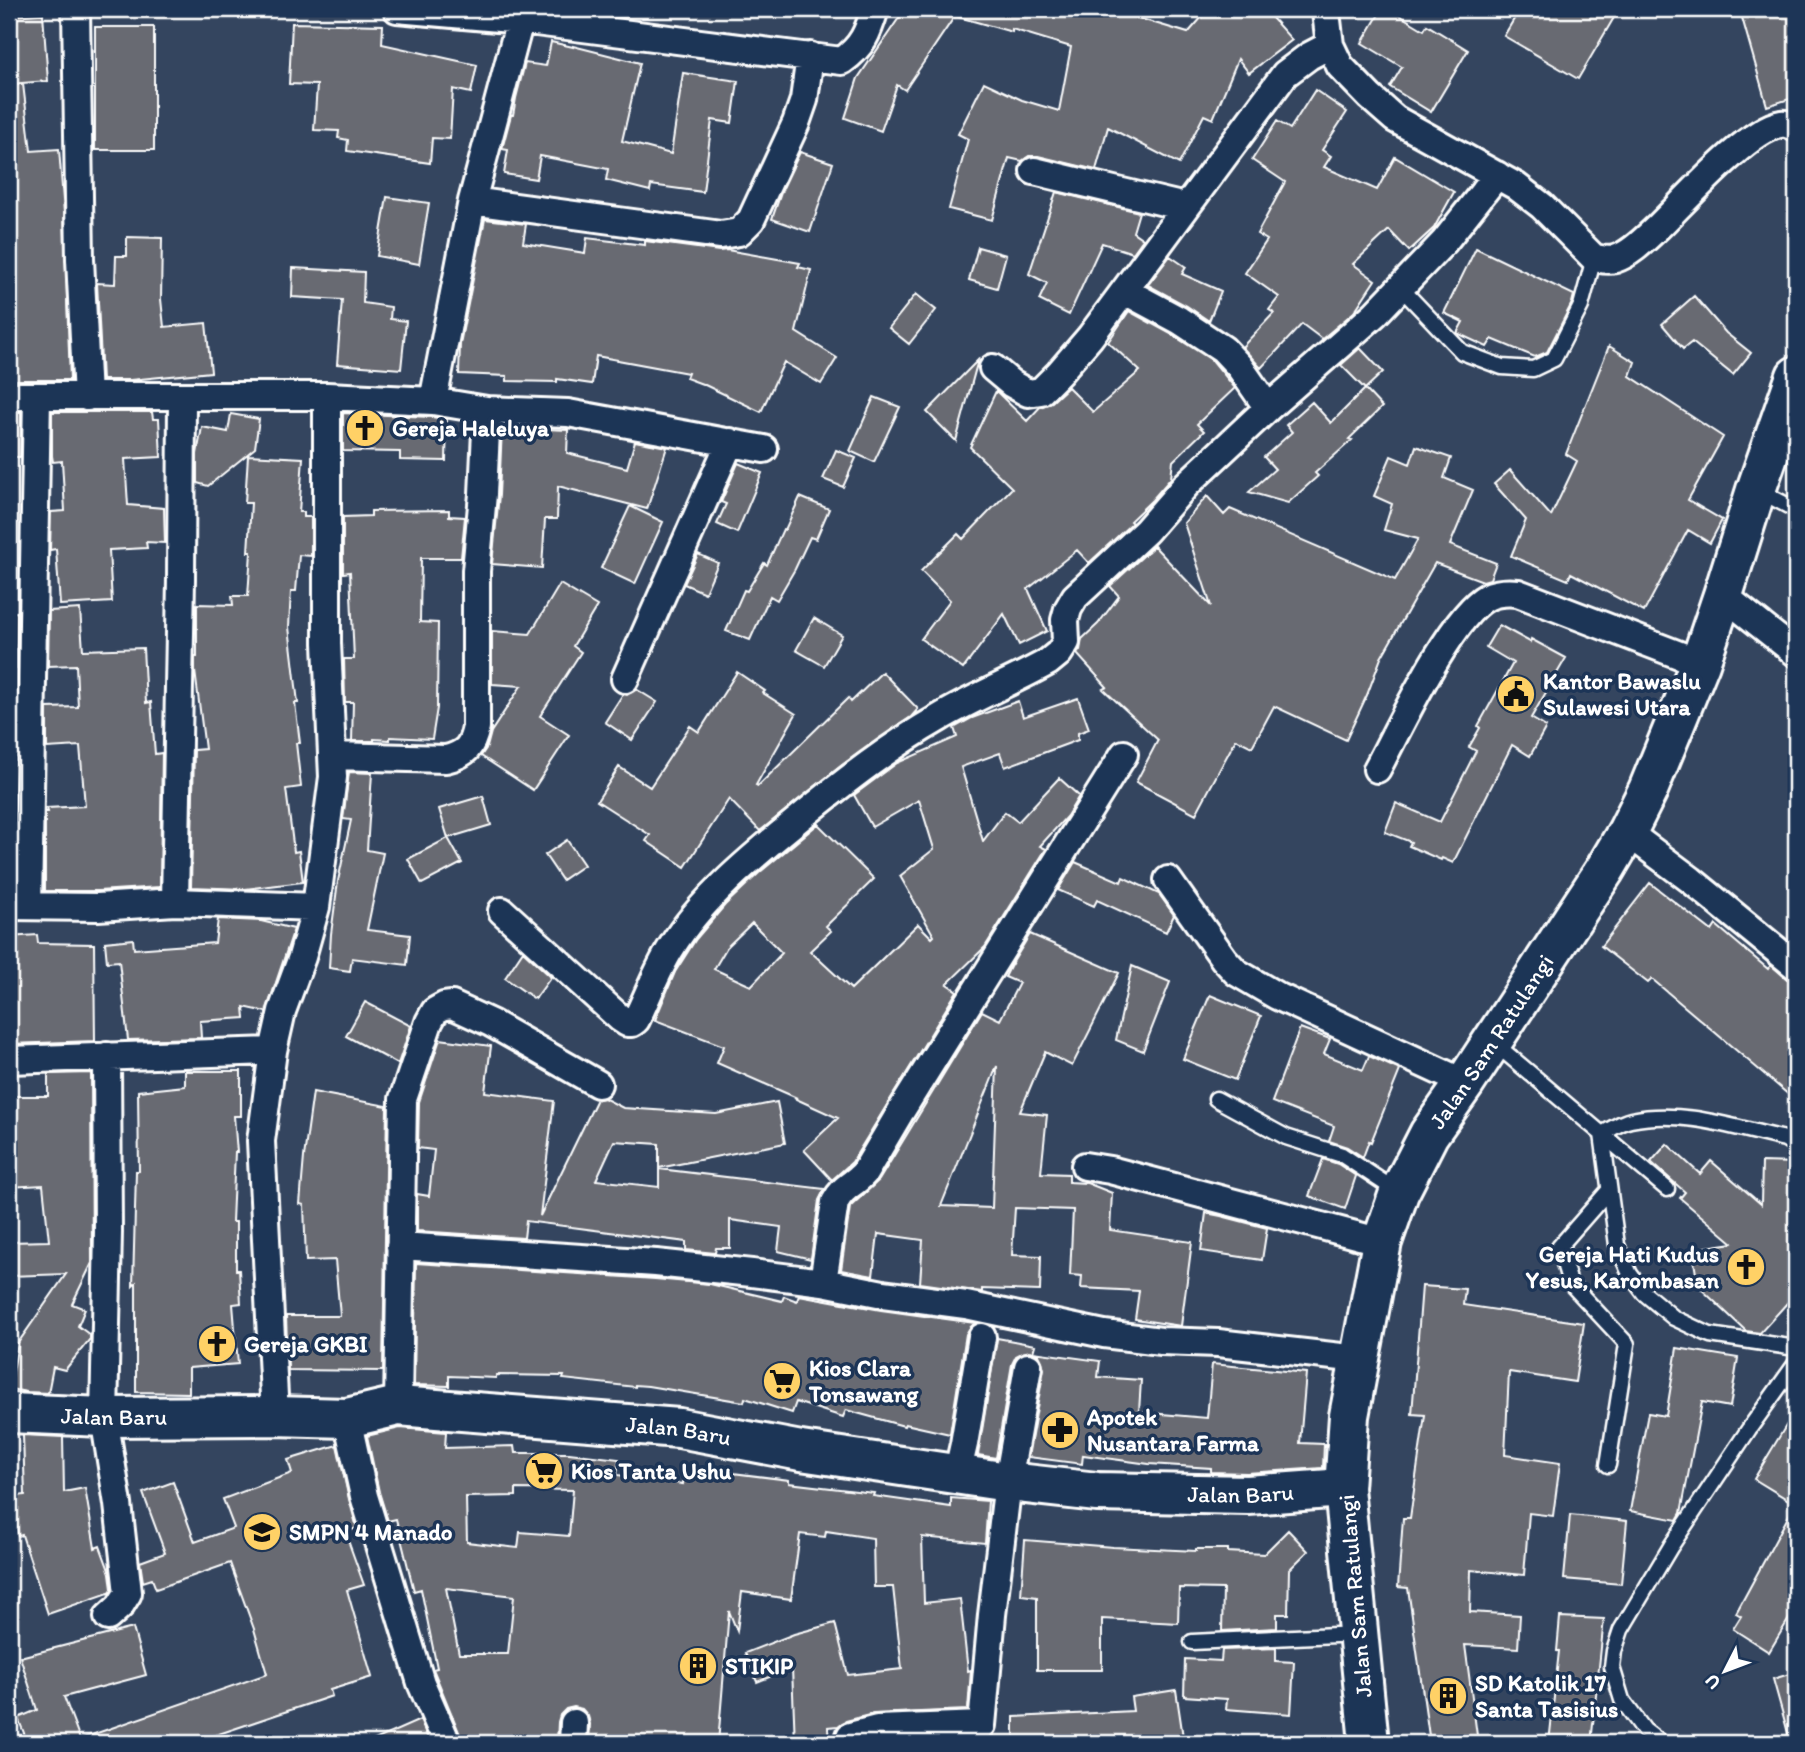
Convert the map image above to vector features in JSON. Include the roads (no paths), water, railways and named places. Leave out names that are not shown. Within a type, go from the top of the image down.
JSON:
[{"type":"main road","name":"Jalan Sam Ratulangi","points":[[1368,1743],[1344,1488],[1349,1416],[1382,1242],[1399,1193],[1429,1134],[1465,1083],[1627,832],[1648,790],[1700,663],[1796,376]]},
{"type":"main road","name":"Jalan Baru","points":[[9,1413],[104,1417],[275,1416],[347,1419],[398,1406],[680,1428],[801,1451],[957,1475],[1097,1492],[1248,1495],[1344,1488]]},
{"type":"street","points":[[76,9],[80,259],[87,397]]},
{"type":"street","points":[[397,9],[521,14],[842,61],[855,52],[867,33],[875,9]]},
{"type":"street","points":[[1327,9],[1330,45],[1340,66],[1370,97],[1395,119],[1516,186],[1542,206],[1594,258],[1614,260],[1631,251],[1745,143],[1782,124],[1796,128]]},
{"type":"street","points":[[433,401],[472,201],[521,14]]},
{"type":"street","points":[[993,368],[1028,393],[1041,391],[1090,337],[1285,74],[1309,56],[1330,45]]},
{"type":"street","points":[[472,201],[721,235],[739,232],[751,220],[796,122],[804,100],[810,56]]},
{"type":"street","points":[[1034,171],[1185,207]]},
{"type":"street","points":[[502,911],[621,1019],[632,1023],[636,1020],[671,948],[714,895],[758,852],[901,741],[1059,653],[1066,642],[1065,620],[1075,597],[1146,531],[1187,484],[1401,288],[1444,242],[1497,175]]},
{"type":"street","points":[[1125,291],[1223,349],[1231,356],[1268,408]]},
{"type":"street","points":[[9,396],[327,396],[433,401],[487,410],[568,413],[764,449]]},
{"type":"street","points":[[37,396],[19,906],[98,907],[175,902],[316,907]]},
{"type":"street","points":[[275,1416],[261,1141],[273,1051],[282,1011],[302,957],[316,907],[333,777],[327,643],[327,396]]},
{"type":"street","points":[[175,902],[182,397]]},
{"type":"street","points":[[333,756],[446,759],[458,756],[472,744],[477,727],[476,571],[487,410]]},
{"type":"street","points":[[625,679],[730,442]]},
{"type":"street","points":[[1377,769],[1452,635],[1471,610],[1486,598],[1505,592],[1518,593],[1700,663]]},
{"type":"street","points":[[1723,595],[1796,653]]},
{"type":"street","points":[[823,1282],[835,1202],[840,1193],[866,1172],[894,1122],[1124,754]]},
{"type":"street","points":[[1627,832],[1691,880],[1796,966]]},
{"type":"street","points":[[1167,880],[1236,972],[1277,996],[1465,1083]]},
{"type":"street","points":[[398,1406],[403,1099],[429,1022],[435,1012],[444,1006],[452,1005],[491,1023],[598,1084]]},
{"type":"street","points":[[9,1060],[273,1051]]},
{"type":"street","points":[[107,1056],[108,1233],[104,1417],[118,1504],[128,1593],[120,1606],[108,1617]]},
{"type":"street","points":[[1085,1166],[1110,1170],[1382,1242]]},
{"type":"street","points":[[400,1246],[656,1263],[823,1282],[883,1294],[966,1305],[1104,1334],[1218,1343],[1359,1359]]},
{"type":"street","points":[[957,1475],[967,1433],[982,1337]]},
{"type":"street","points":[[848,1743],[850,1737],[877,1729],[982,1734],[992,1615],[1008,1482],[1028,1367]]},
{"type":"street","points":[[347,1419],[364,1496],[421,1683],[447,1743]]},
{"type":"lane","points":[[1401,288],[1462,352],[1502,367],[1533,369],[1554,359],[1581,306],[1594,258]]},
{"type":"lane","points":[[1756,490],[1796,510]]},
{"type":"lane","points":[[1492,1041],[1667,1189]]},
{"type":"lane","points":[[1216,1099],[1286,1137],[1342,1155],[1399,1193]]},
{"type":"lane","points":[[1602,1134],[1629,1120],[1662,1116],[1702,1119],[1785,1139],[1796,1146]]},
{"type":"lane","points":[[1602,1134],[1617,1245],[1630,1275],[1644,1293],[1674,1318],[1710,1335],[1796,1348]]},
{"type":"lane","points":[[1608,1465],[1627,1344],[1570,1283],[1559,1247],[1609,1190]]},
{"type":"lane","points":[[1661,1743],[1644,1730],[1622,1700],[1612,1667],[1620,1630],[1678,1536],[1796,1363]]},
{"type":"lane","points":[[1192,1642],[1357,1634]]},
{"type":"place","name":"Gereja Haleluya","points":[[365,428]]},
{"type":"place","name":"Kantor Bawaslu Sulawesi Utara","points":[[1516,694]]},
{"type":"place","name":"Gereja Hati Kudus Yesus, Karombasan","points":[[1746,1267]]},
{"type":"place","name":"Gereja GKBI","points":[[217,1344]]},
{"type":"place","name":"Kios Clara Tonsawang","points":[[782,1381]]},
{"type":"place","name":"Apotek Nusantara Farma","points":[[1060,1430]]},
{"type":"place","name":"Kios Tanta Ushu","points":[[544,1471]]},
{"type":"place","name":"SMPN 4 Manado","points":[[262,1532]]},
{"type":"place","name":"STIKIP","points":[[698,1666]]},
{"type":"place","name":"SD Katolik 17 Santa Tasisius","points":[[1448,1696]]}]
